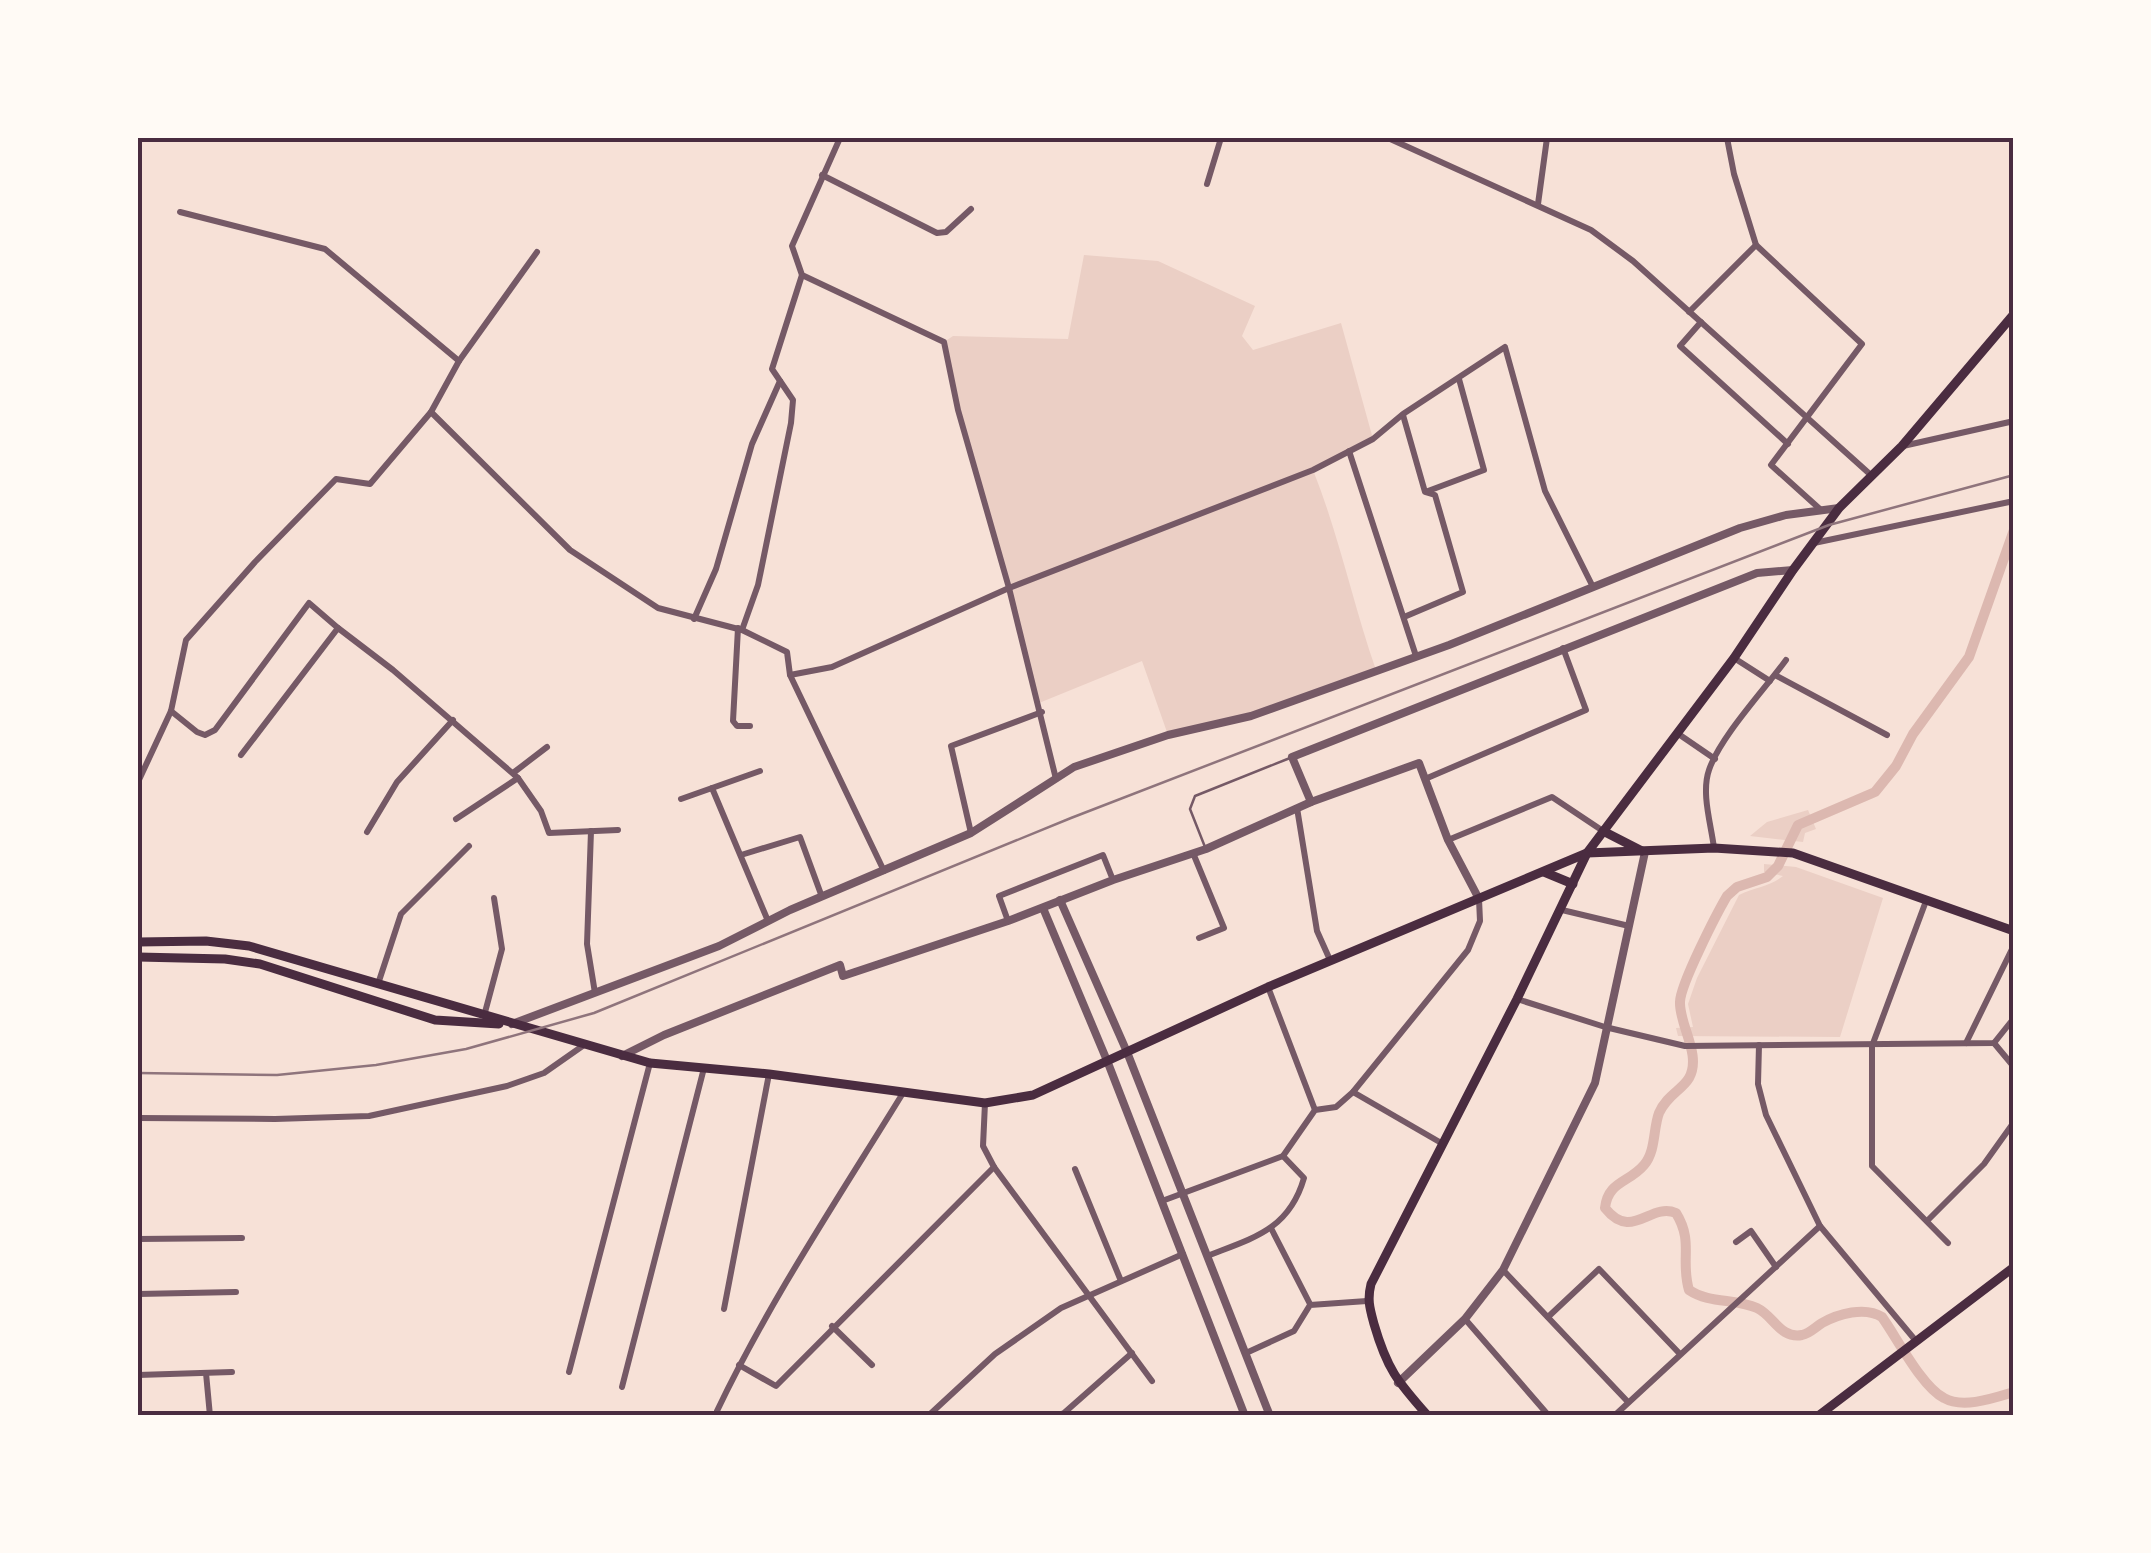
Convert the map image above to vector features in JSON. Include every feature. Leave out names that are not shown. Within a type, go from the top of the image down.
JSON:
[{"type":"main road","points":[[1428,1416],[1398,1382],[1382,1354],[1367,1301],[1377,1267],[1518,999],[1588,852],[1734,658],[1792,570],[1840,508],[1902,446],[2014,314]]},
{"type":"main road","points":[[1603,831],[1644,852]]},
{"type":"main road","points":[[138,942],[206,941],[249,946],[650,1063],[769,1074],[984,1103],[1033,1096],[1268,987],[1588,852],[1714,848],[1800,854],[2014,931]]},
{"type":"main road","points":[[1544,872],[1574,884]]},
{"type":"main road","points":[[138,957],[226,959],[260,964],[435,1020],[512,1024]]},
{"type":"main road","points":[[1818,1416],[2014,1267]]},
{"type":"street","points":[[750,726],[737,726],[733,720],[740,629],[758,585],[793,400],[772,370],[802,275],[792,246],[840,138]]},
{"type":"street","points":[[1207,184],[1221,138]]},
{"type":"street","points":[[1388,138],[1590,230],[1633,261],[1872,476]]},
{"type":"street","points":[[1538,204],[1547,138]]},
{"type":"street","points":[[1727,138],[1756,244],[1862,344],[1771,465],[1822,511]]},
{"type":"street","points":[[822,175],[937,233],[946,232],[972,209]]},
{"type":"street","points":[[180,212],[325,249],[459,361]]},
{"type":"street","points":[[1690,312],[1756,244]]},
{"type":"street","points":[[138,782],[172,711],[186,640],[336,479],[370,484],[430,412],[459,361],[537,252]]},
{"type":"street","points":[[802,275],[944,342],[958,410],[1009,588],[1056,778]]},
{"type":"street","points":[[1701,322],[1680,346],[1788,444]]},
{"type":"street","points":[[790,675],[832,667],[1009,588],[1313,470],[1390,428],[1402,414],[1504,348],[1545,491],[1593,587]]},
{"type":"street","points":[[1425,492],[1484,470],[1459,379]]},
{"type":"street","points":[[694,619],[716,569],[752,444],[781,380]]},
{"type":"street","points":[[430,412],[570,550],[658,608],[740,629],[787,652],[790,675],[884,871]]},
{"type":"street","points":[[1402,414],[1425,492]]},
{"type":"street","points":[[1902,446],[2014,421]]},
{"type":"street","points":[[1349,451],[1416,656]]},
{"type":"street","points":[[1404,617],[1463,592],[1435,495],[1425,492]]},
{"type":"street","points":[[1812,544],[2014,502]]},
{"type":"street","points":[[512,1024],[719,946],[970,833],[1074,767],[1160,737],[1251,716],[1416,656],[1740,528],[1786,514],[1840,508]]},
{"type":"street","points":[[1312,802],[1292,757],[1757,573],[1792,570]]},
{"type":"street","points":[[172,711],[196,732],[205,735],[215,730],[308,603],[516,776],[542,811],[549,832],[618,830]]},
{"type":"street","points":[[240,756],[338,628]]},
{"type":"street","points":[[1425,779],[1586,710],[1563,647]]},
{"type":"street","points":[[1734,658],[1887,735]]},
{"type":"street","points":[[1714,848],[1706,792],[1709,770],[1786,660]]},
{"type":"street","points":[[970,833],[951,746],[1042,712]]},
{"type":"street","points":[[367,832],[397,782],[453,720]]},
{"type":"street","points":[[1677,733],[1715,759]]},
{"type":"street","points":[[456,819],[516,776],[547,746]]},
{"type":"street","points":[[622,1056],[840,965],[844,976],[1008,921],[1419,763],[1448,840],[1480,900],[1480,921],[1468,950],[1354,1092],[1336,1106],[1316,1110],[1283,1156],[1162,1201]]},
{"type":"street","points":[[681,799],[760,771]]},
{"type":"street","points":[[712,788],[768,921]]},
{"type":"street","points":[[1448,840],[1552,797],[1603,831]]},
{"type":"street","points":[[1297,808],[1318,931],[1330,960]]},
{"type":"street","points":[[592,831],[587,944],[595,993]]},
{"type":"street","points":[[741,855],[800,837],[822,897]]},
{"type":"street","points":[[378,984],[401,914],[469,846]]},
{"type":"street","points":[[1398,1382],[1465,1318],[1503,1270],[1595,1083],[1644,852]]},
{"type":"street","points":[[1192,853],[1224,928],[1199,938]]},
{"type":"street","points":[[1008,921],[998,896],[1103,855],[1113,880]]},
{"type":"street","points":[[484,1016],[502,949],[494,898]]},
{"type":"street","points":[[1060,900],[1127,1052],[1270,1416]]},
{"type":"street","points":[[1926,900],[1872,1046],[1872,1166],[1948,1243]]},
{"type":"street","points":[[1042,908],[1108,1063],[1246,1416]]},
{"type":"street","points":[[1562,910],[1629,926]]},
{"type":"street","points":[[1966,1043],[2014,945]]},
{"type":"street","points":[[1268,987],[1316,1110]]},
{"type":"street","points":[[1518,999],[1669,1044],[1994,1044],[2014,1067]]},
{"type":"street","points":[[1994,1044],[2014,1018]]},
{"type":"street","points":[[138,1118],[369,1116],[507,1086],[544,1073],[584,1045]]},
{"type":"street","points":[[1758,1046],[1758,1084],[1766,1115],[1820,1226],[1916,1341]]},
{"type":"street","points":[[569,1372],[650,1063]]},
{"type":"street","points":[[622,1388],[704,1068]]},
{"type":"street","points":[[724,1309],[769,1074]]},
{"type":"street","points":[[717,1411],[739,1365],[904,1092]]},
{"type":"street","points":[[1354,1092],[1443,1144]]},
{"type":"street","points":[[984,1103],[982,1146],[994,1166],[1152,1381]]},
{"type":"street","points":[[1927,1222],[1984,1164],[2014,1122]]},
{"type":"street","points":[[1208,1256],[1272,1230],[1297,1200],[1304,1178],[1283,1156]]},
{"type":"street","points":[[739,1365],[776,1386],[994,1166]]},
{"type":"street","points":[[1075,1169],[1121,1281]]},
{"type":"street","points":[[1614,1416],[1820,1226]]},
{"type":"street","points":[[1272,1230],[1310,1305]]},
{"type":"street","points":[[1736,1242],[1752,1231],[1776,1267]]},
{"type":"street","points":[[141,1238],[242,1238]]},
{"type":"street","points":[[928,1416],[995,1354],[1061,1308],[1204,1246]]},
{"type":"street","points":[[1548,1316],[1598,1269],[1679,1353]]},
{"type":"street","points":[[1503,1270],[1628,1402]]},
{"type":"street","points":[[138,1294],[236,1292]]},
{"type":"street","points":[[1310,1305],[1367,1301]]},
{"type":"street","points":[[1246,1354],[1294,1330],[1310,1305]]},
{"type":"street","points":[[1465,1318],[1549,1416]]},
{"type":"street","points":[[832,1326],[872,1365]]},
{"type":"street","points":[[1062,1415],[1132,1352]]},
{"type":"street","points":[[138,1375],[232,1372]]},
{"type":"street","points":[[206,1373],[210,1416]]},
{"type":"lane","points":[[1206,848],[1190,809],[1196,796],[1292,757]]},
{"type":"shaded area","points":[[1084,255],[1158,261],[1255,306],[1242,336],[1253,350],[1341,323],[1373,439],[1313,470],[1376,670],[1254,715],[1168,735],[1142,661],[1039,703],[958,410],[944,342],[953,336],[1068,339]]},
{"type":"shaded area","points":[[1808,810],[1816,829],[1805,833],[1803,842],[1750,836],[1767,822]]},
{"type":"shaded area","points":[[1764,864],[1796,867],[1883,898],[1840,1037],[1678,1036],[1676,1028],[1693,1027],[1688,1004],[1697,978],[1739,895],[1783,876],[1764,872]]},
{"type":"waterway","points":[[2014,530],[1969,657],[1913,734],[1896,766],[1875,792],[1798,825],[1778,866],[1767,877],[1737,887],[1727,896],[1700,949],[1680,1002],[1692,1050],[1689,1078],[1659,1113],[1648,1159],[1610,1192],[1605,1208],[1624,1222],[1658,1212],[1676,1213],[1686,1242],[1689,1290],[1697,1294],[1757,1308],[1794,1335],[1805,1334],[1844,1314],[1875,1314],[1882,1317],[1927,1384],[1944,1398],[1969,1403],[2014,1392]]},
{"type":"railway","points":[[138,1073],[277,1075],[376,1065],[466,1049],[594,1013],[1071,818],[1829,525],[2014,475]]}]
